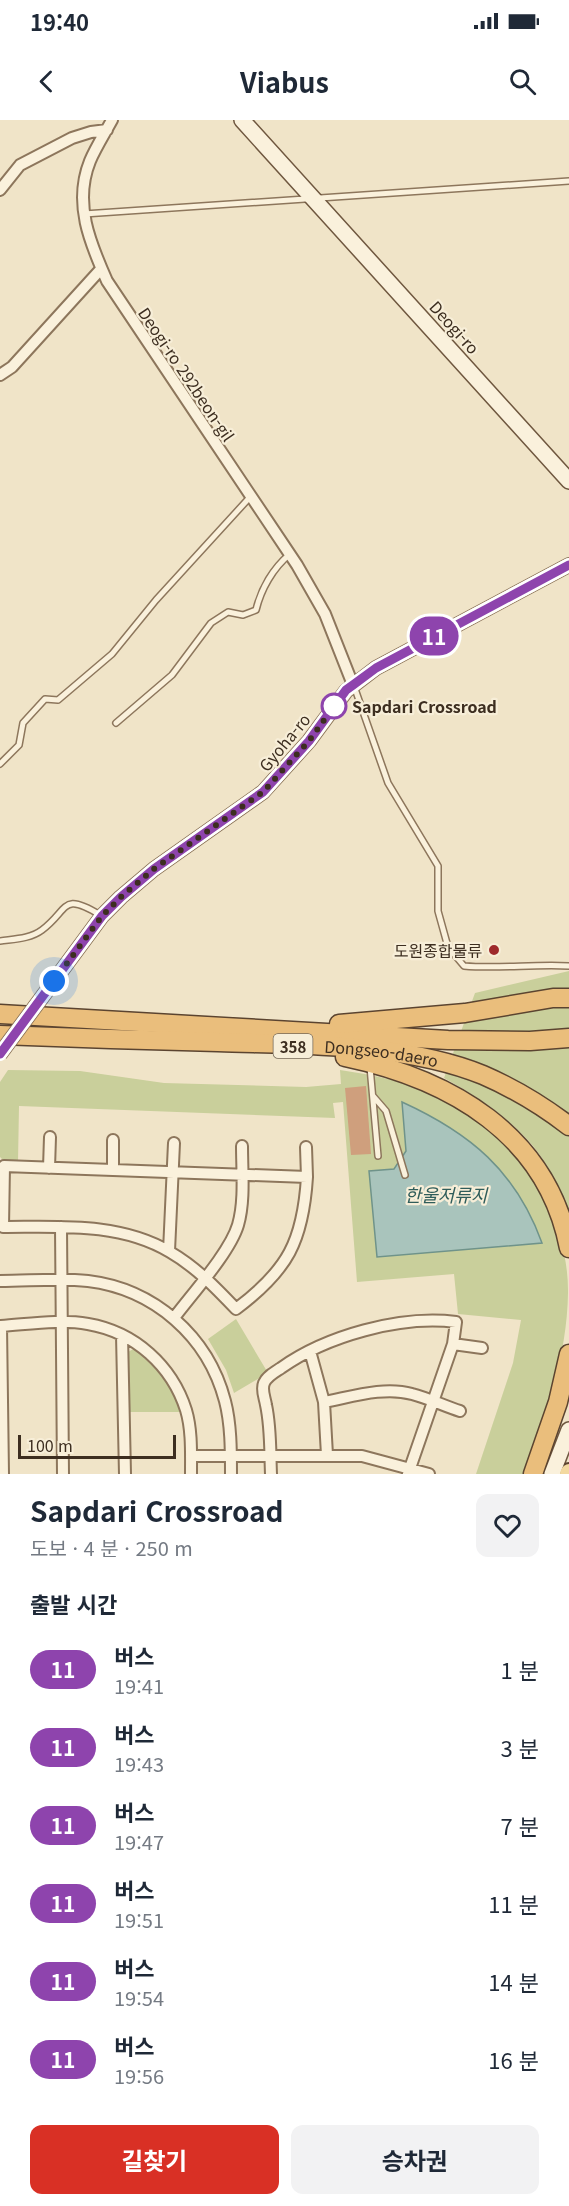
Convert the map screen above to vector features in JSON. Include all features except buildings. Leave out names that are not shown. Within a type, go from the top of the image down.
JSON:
[{"type":"highway","points":[[123,1020],[340,1024],[444,1015],[553,998],[569,998]]},
{"type":"highway","name":"Dongseo-daero","points":[[0,1014],[448,1040],[530,1041],[569,1038]]},
{"type":"highway","name":"Dongseo-daero","points":[[0,1035],[236,1043],[371,1050],[409,1055],[449,1064],[503,1084],[569,1126]]},
{"type":"highway","points":[[236,1043],[331,1054],[370,1062],[403,1072],[464,1100],[498,1124],[525,1153],[544,1183],[561,1220],[569,1248]]},
{"type":"highway","points":[[533,1474],[558,1402],[569,1354]]},
{"type":"main road","name":"Deogi-ro","points":[[242,120],[569,481]]},
{"type":"main road","points":[[552,1474],[569,1430]]},
{"type":"street","name":"Deogi-ro 292beon-gil","points":[[0,190],[20,165],[72,138],[109,125]]},
{"type":"street","name":"Deogi-ro 292beon-gil","points":[[109,125],[90,162],[82,204],[89,240],[101,268],[107,281],[290,554],[325,614],[353,685]]},
{"type":"street","points":[[0,375],[12,367],[101,268]]},
{"type":"street","name":"Gyoha-ro","points":[[0,1054],[102,916],[154,869],[263,792],[309,741],[346,690],[376,668],[569,565]]},
{"type":"street","points":[[49,1168],[50,1137]]},
{"type":"street","points":[[113,1140],[113,1170]]},
{"type":"street","points":[[170,1251],[174,1143]]},
{"type":"street","points":[[174,1318],[232,1239],[238,1225],[242,1146]]},
{"type":"street","points":[[306,1147],[307,1177],[303,1216],[293,1247],[286,1261],[264,1287],[236,1309],[205,1277],[170,1251],[124,1234],[99,1229],[3,1227],[4,1166],[307,1177]]},
{"type":"street","points":[[61,1227],[63,1474]]},
{"type":"street","points":[[0,1281],[86,1281],[119,1288],[153,1303],[174,1318],[207,1356],[220,1385],[228,1417],[231,1474]]},
{"type":"street","points":[[271,1474],[268,1416],[262,1388],[265,1379],[293,1359],[351,1333],[379,1327],[442,1320],[456,1322],[453,1344],[409,1472]]},
{"type":"street","points":[[3,1474],[1,1326],[62,1322],[89,1324],[122,1335],[152,1355],[173,1382],[186,1412],[191,1474]]},
{"type":"street","points":[[122,1335],[125,1474]]},
{"type":"street","points":[[453,1344],[482,1348]]},
{"type":"street","points":[[310,1351],[324,1401],[327,1455]]},
{"type":"street","points":[[324,1401],[378,1392],[398,1392],[412,1394],[460,1411]]},
{"type":"street","points":[[191,1456],[362,1456],[409,1472],[429,1474]]},
{"type":"lane","points":[[84,214],[569,181]]},
{"type":"lane","points":[[0,764],[19,745],[23,723],[45,699],[58,700],[112,654],[156,600],[251,496]]},
{"type":"lane","points":[[116,723],[172,675],[211,622],[228,612],[243,615],[256,610],[260,596],[280,562],[290,554]]},
{"type":"lane","points":[[353,685],[388,783],[438,866],[438,911],[448,947],[464,966],[483,968],[545,964],[569,966]]},
{"type":"lane","points":[[0,941],[29,936],[41,931],[61,909],[72,903],[84,905],[102,916]]},
{"type":"lane","points":[[370,1062],[378,1156]]},
{"type":"lane","points":[[373,1096],[386,1111],[405,1175]]},
{"type":"green space","points":[[569,971],[569,1212],[544,1161],[523,1135],[491,1108],[444,1078],[475,993]]},
{"type":"green space","points":[[8,1070],[80,1071],[164,1083],[306,1087],[341,1084],[340,1070],[413,1086],[463,1111],[488,1130],[511,1152],[530,1176],[546,1203],[558,1232],[566,1262],[567,1316],[560,1362],[527,1474],[476,1474],[513,1363],[521,1320],[458,1314],[454,1274],[357,1282],[343,1102],[333,1103],[335,1118],[19,1106],[18,1162],[5,1162],[0,1157],[0,1082]]},
{"type":"green space","points":[[236,1319],[268,1373],[234,1393],[226,1370],[208,1339]]},
{"type":"green space","points":[[135,1348],[163,1376],[180,1412],[130,1412],[128,1352]]},
{"type":"water","name":"한울저류지","points":[[402,1102],[449,1127],[488,1157],[519,1195],[542,1243],[377,1257],[369,1171],[394,1169],[406,1151]]},
{"type":"bus line","name":"11","points":[[0,1054],[102,916],[154,869],[263,792],[309,741],[346,690],[376,668],[569,565]]},
{"type":"place","name":"Sapdari Crossroad","points":[[334,706]]},
{"type":"place","name":"도원종합물류","points":[[494,950]]},
{"type":"route","points":[[54,981],[102,916],[121,897],[154,869],[263,792],[309,741],[334,706]]}]
